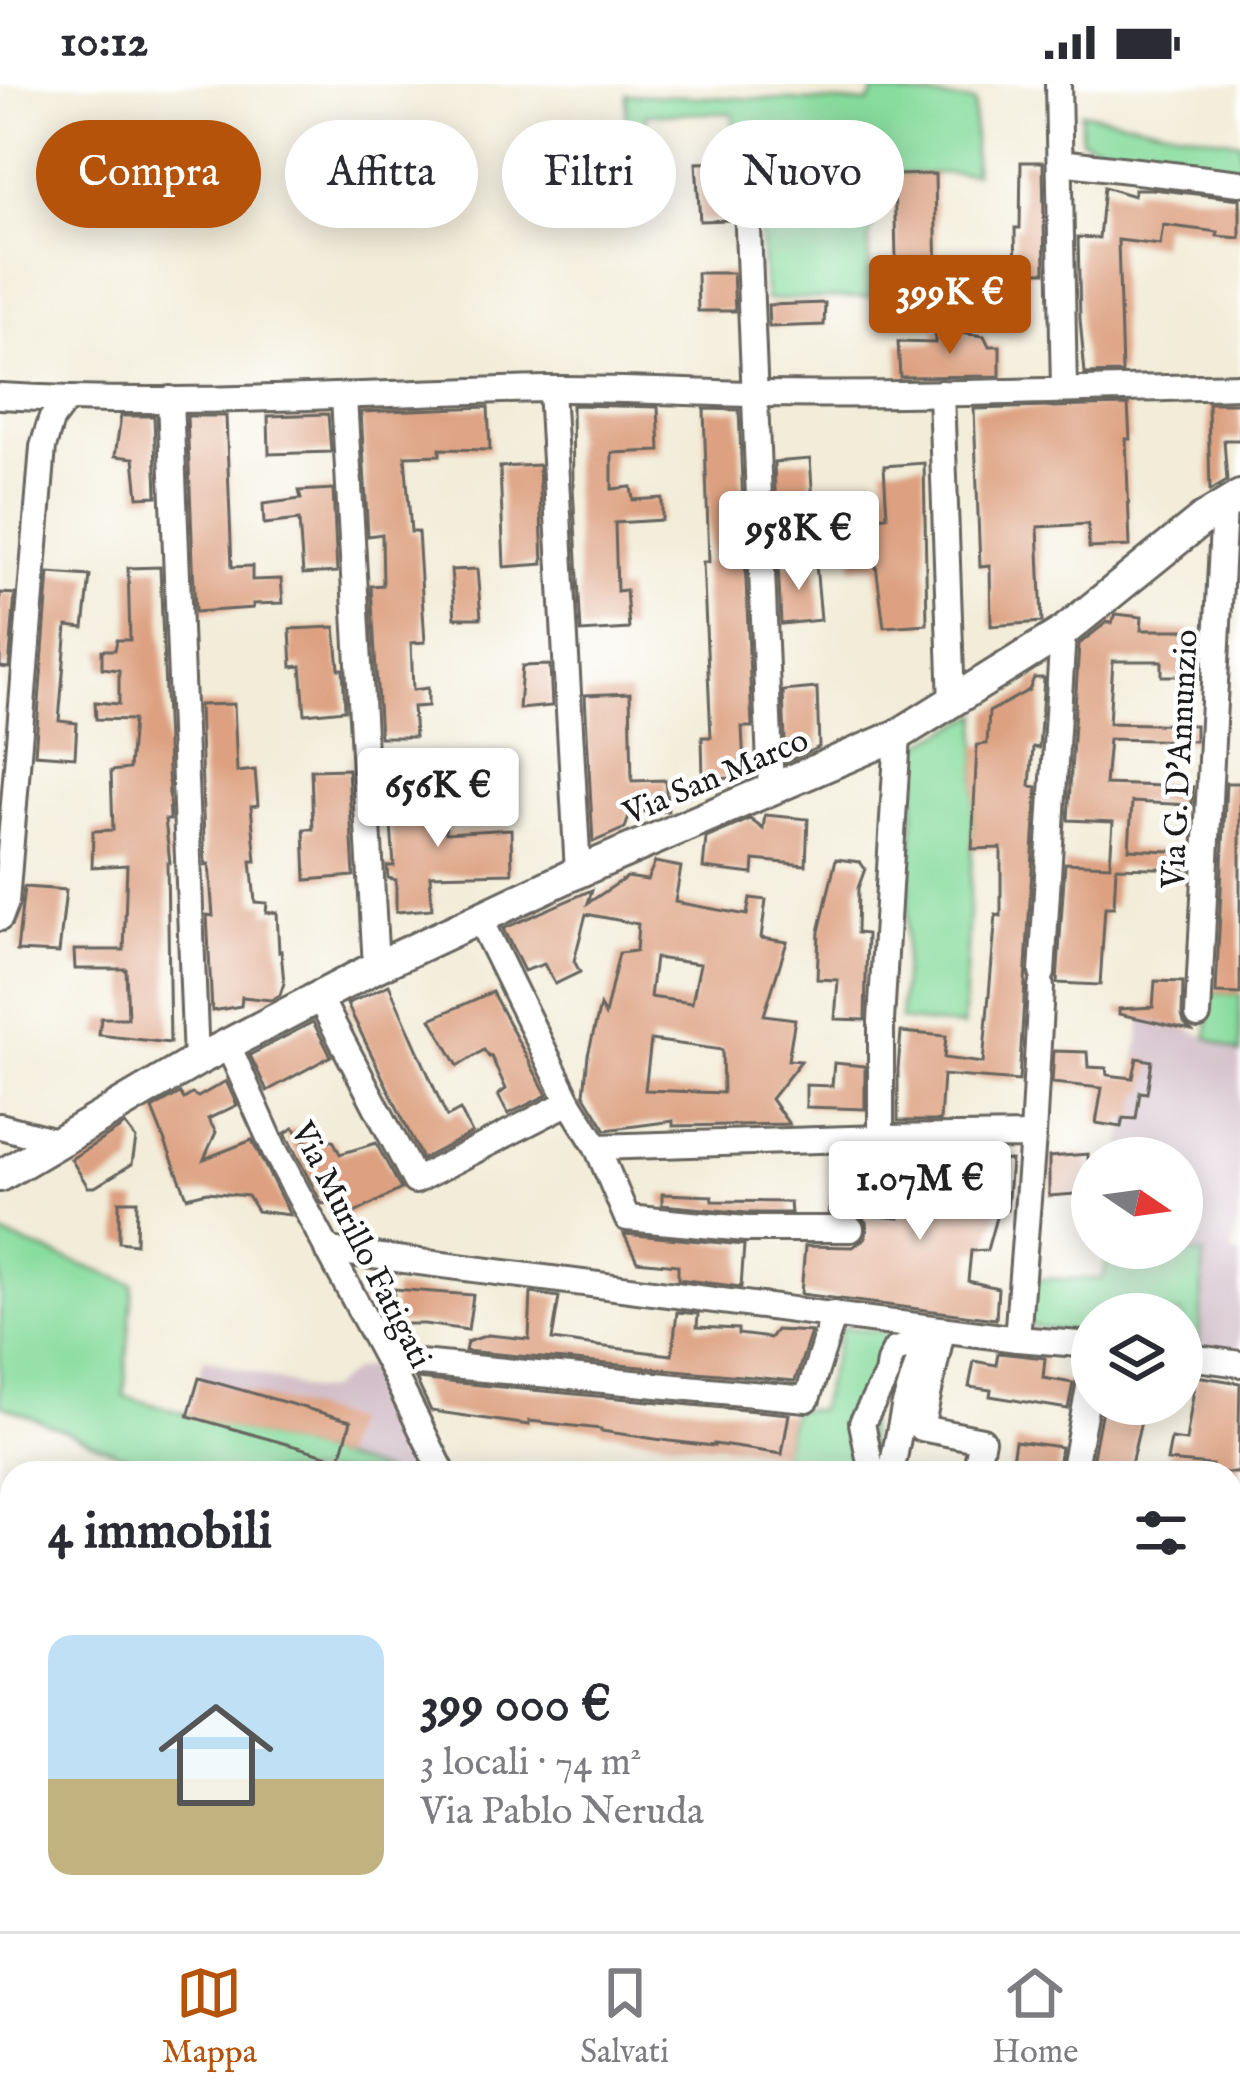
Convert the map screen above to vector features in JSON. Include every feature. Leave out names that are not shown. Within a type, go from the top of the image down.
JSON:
[{"type":"main road","name":"Via San Marco","points":[[0,1176],[196,1060],[376,967],[578,872],[898,735],[1063,632],[1204,518],[1232,501]]},
{"type":"street","points":[[1058,84],[1064,390]]},
{"type":"street","points":[[1060,162],[1240,183]]},
{"type":"street","points":[[748,228],[771,790]]},
{"type":"street","points":[[0,396],[66,400],[344,397],[551,389],[941,393],[1240,386]]},
{"type":"street","points":[[551,389],[578,872]]},
{"type":"street","points":[[941,393],[952,704]]},
{"type":"street","points":[[344,397],[376,967]]},
{"type":"street","points":[[170,399],[196,1060]]},
{"type":"street","points":[[0,918],[6,902],[43,447],[51,420],[66,400]]},
{"type":"street","name":"Via G. D'Annunzio","points":[[1198,1016],[1232,501]]},
{"type":"street","points":[[1016,1339],[1034,1136],[1063,632]]},
{"type":"street","points":[[881,1138],[881,1021],[898,735]]},
{"type":"street","points":[[479,918],[627,1218],[746,1229],[851,1229]]},
{"type":"street","points":[[320,997],[415,1181],[568,1102]]},
{"type":"street","name":"Via Murillo Fatigati","points":[[228,1045],[275,1150],[436,1461]]},
{"type":"street","points":[[0,1126],[56,1141]]},
{"type":"street","points":[[596,1148],[1034,1136]]},
{"type":"street","points":[[327,1250],[1071,1343]]},
{"type":"street","points":[[387,1360],[807,1400],[834,1314]]},
{"type":"street","points":[[893,1461],[929,1329]]},
{"type":"street","points":[[870,1461],[862,1424],[895,1350],[909,1346],[914,1336],[940,1340],[921,1428],[982,1440],[978,1461]]},
{"type":"street","points":[[1203,1359],[1240,1364]]},
{"type":"street","points":[[1075,1461],[1082,1425]]},
{"type":"shaded area","points":[[1142,1019],[1191,1030],[1240,1053],[1240,1206],[1232,1253],[1240,1255],[1240,1352],[1203,1347],[1203,1137],[1123,1137]]},
{"type":"shaded area","points":[[204,1358],[314,1391],[328,1390],[354,1370],[368,1367],[385,1377],[426,1461],[346,1461],[188,1416]]},
{"type":"green space","points":[[874,91],[974,102],[974,173],[904,174],[904,120],[733,120],[733,113],[646,114],[646,120],[625,120],[627,94],[869,103]]},
{"type":"green space","points":[[1081,112],[1240,142],[1240,172],[1140,160],[1081,139]]},
{"type":"green space","points":[[760,228],[873,228],[870,297],[766,300]]},
{"type":"green space","points":[[979,714],[963,1027],[900,1020],[919,745]]},
{"type":"green space","points":[[1212,993],[1240,994],[1240,1053],[1207,1037]]},
{"type":"green space","points":[[0,1234],[133,1284],[124,1396],[347,1461],[143,1461],[0,1404]]},
{"type":"green space","points":[[1204,1255],[1202,1293],[1071,1293],[1071,1331],[1029,1326],[1033,1279],[1103,1279],[1105,1269],[1203,1269]]},
{"type":"green space","points":[[842,1327],[914,1336],[866,1411],[871,1461],[780,1461],[793,1409],[818,1410]]},
{"type":"building","points":[[1021,162],[1043,162],[1045,272],[1016,272]]},
{"type":"building","points":[[696,163],[700,163],[700,221]]},
{"type":"building","points":[[935,174],[937,287],[920,288],[920,299],[897,300],[895,228],[904,228],[904,175]]},
{"type":"building","points":[[1104,187],[1134,196],[1134,189],[1152,189],[1240,199],[1240,238],[1163,225],[1160,245],[1118,240],[1122,373],[1085,374],[1078,237],[1099,238]]},
{"type":"building","points":[[697,273],[733,273],[735,311],[698,311]]},
{"type":"building","points":[[976,277],[1003,277],[1002,309],[977,309]]},
{"type":"building","points":[[825,303],[824,325],[769,327],[768,305]]},
{"type":"building","points":[[935,330],[984,336],[989,346],[1000,346],[1000,376],[900,377],[898,342],[935,343]]},
{"type":"building","points":[[1208,403],[1240,403],[1240,440],[1224,440],[1227,481],[1210,491]]},
{"type":"building","points":[[572,405],[658,407],[660,451],[612,453],[612,489],[631,487],[633,500],[662,498],[662,520],[615,523],[617,591],[626,590],[629,629],[581,632]]},
{"type":"building","points":[[1128,405],[1130,546],[1089,548],[1088,524],[1038,527],[1042,622],[991,626],[990,566],[980,567],[974,409]]},
{"type":"building","points":[[488,407],[490,450],[440,449],[440,455],[405,456],[411,532],[418,532],[425,642],[411,643],[413,690],[428,688],[428,706],[413,707],[415,737],[380,737],[371,586],[383,585],[382,534],[368,536],[361,412]]},
{"type":"building","points":[[704,409],[739,410],[752,727],[742,727],[744,766],[738,767],[739,778],[703,779],[702,737],[711,737],[703,562],[709,562]]},
{"type":"building","points":[[328,414],[331,452],[269,454],[268,416]]},
{"type":"building","points":[[121,416],[154,416],[157,496],[138,497],[134,458],[115,456]]},
{"type":"building","points":[[187,416],[226,416],[232,567],[252,566],[252,580],[281,579],[283,603],[195,612]]},
{"type":"building","points":[[810,459],[814,515],[776,517],[774,462]]},
{"type":"building","points":[[924,463],[927,624],[884,627],[876,565],[852,567],[851,519],[887,516],[884,466]]},
{"type":"building","points":[[539,465],[543,564],[504,567],[500,467]]},
{"type":"building","points":[[333,489],[337,572],[303,574],[299,520],[264,524],[263,504],[301,499],[299,491]]},
{"type":"building","points":[[778,564],[816,564],[821,620],[781,624]]},
{"type":"building","points":[[160,567],[170,820],[165,820],[170,863],[170,1043],[99,1035],[101,1018],[128,1018],[126,969],[75,969],[74,950],[124,950],[127,865],[92,867],[93,831],[113,830],[111,771],[129,769],[133,720],[96,719],[95,702],[119,704],[119,670],[102,668],[102,650],[115,650],[117,640],[130,640],[128,568]]},
{"type":"building","points":[[477,569],[481,618],[455,618],[451,570]]},
{"type":"building","points":[[49,573],[90,576],[84,628],[67,626],[59,721],[77,723],[75,757],[35,754]]},
{"type":"building","points":[[0,593],[15,594],[9,668],[0,667]]},
{"type":"building","points":[[1116,614],[1142,617],[1141,630],[1201,630],[1199,676],[1162,676],[1162,661],[1113,661],[1109,723],[1195,725],[1195,741],[1109,739],[1105,784],[1193,787],[1192,805],[1132,802],[1129,849],[1190,852],[1189,869],[1116,867],[1114,907],[1105,907],[1100,985],[1057,983],[1065,863],[1110,865],[1113,822],[1068,820],[1079,644],[1112,623]]},
{"type":"building","points":[[335,627],[345,710],[305,714],[301,666],[292,667],[290,629]]},
{"type":"building","points":[[550,665],[552,706],[519,709],[522,666]]},
{"type":"building","points":[[1034,678],[1044,678],[1039,748],[1033,747],[1030,786],[1037,787],[1019,1081],[943,1075],[940,1121],[898,1121],[901,1032],[946,1036],[944,1058],[983,1063],[996,915],[1001,916],[1001,848],[972,849],[977,745],[987,744],[989,712],[1029,690]]},
{"type":"building","points":[[817,688],[819,747],[786,762],[783,691]]},
{"type":"building","points":[[630,693],[632,781],[665,780],[668,811],[631,812],[625,828],[593,842],[585,695]]},
{"type":"building","points":[[234,704],[237,772],[255,770],[258,805],[251,806],[256,861],[251,861],[255,902],[267,903],[266,913],[277,912],[284,983],[280,995],[271,1000],[242,997],[241,1006],[212,1011],[207,915],[213,916],[209,864],[205,865],[199,705]]},
{"type":"building","points":[[348,769],[354,876],[306,880],[304,829],[313,829],[311,770]]},
{"type":"building","points":[[1226,783],[1240,783],[1240,994],[1216,993]]},
{"type":"building","points":[[443,794],[446,833],[511,829],[512,873],[430,875],[432,909],[396,912],[396,880],[388,878],[387,866],[394,866],[389,798]]},
{"type":"building","points":[[765,815],[808,819],[806,865],[754,860],[753,874],[703,868],[706,838],[750,819],[763,829]]},
{"type":"building","points":[[836,859],[860,862],[865,869],[858,888],[857,933],[867,934],[865,1020],[835,1019],[838,980],[817,979],[819,932]]},
{"type":"building","points":[[655,862],[681,867],[675,902],[747,915],[750,898],[766,900],[761,938],[787,942],[764,1015],[795,1019],[788,1060],[801,1061],[771,1099],[789,1124],[673,1126],[673,1121],[606,1130],[584,1094],[600,1006],[605,1015],[619,953],[636,951],[638,924],[586,914],[574,961],[580,972],[555,984],[544,964],[524,971],[503,929],[592,890],[588,903],[627,877],[647,880]],"holes":[[[655,958],[700,964],[692,1003],[650,997]],[[651,1040],[722,1050],[723,1093],[645,1090]]]},
{"type":"building","points":[[24,887],[66,890],[59,953],[17,951]]},
{"type":"building","points":[[1155,981],[1183,982],[1182,1015],[1191,1030],[1119,1014],[1119,1009],[1153,1007]]},
{"type":"building","points":[[389,985],[447,1117],[460,1110],[472,1133],[422,1159],[347,1004]]},
{"type":"building","points":[[492,992],[547,1095],[508,1114],[498,1095],[506,1089],[491,1056],[484,1050],[458,1066],[431,1019]]},
{"type":"building","points":[[313,1022],[331,1056],[267,1091],[250,1055]]},
{"type":"building","points":[[1054,1051],[1087,1052],[1088,1067],[1133,1078],[1137,1058],[1152,1061],[1147,1093],[1140,1092],[1136,1119],[1123,1118],[1121,1127],[1096,1123],[1102,1088],[1052,1083]]},
{"type":"building","points":[[834,1063],[865,1066],[865,1109],[806,1107],[806,1085],[832,1086]]},
{"type":"building","points":[[226,1081],[237,1105],[208,1119],[216,1132],[204,1159],[252,1140],[290,1215],[257,1211],[248,1196],[207,1192],[187,1197],[152,1109],[180,1093],[184,1099],[192,1094],[198,1097]]},
{"type":"building","points":[[125,1125],[136,1139],[132,1164],[88,1187],[71,1159]]},
{"type":"building","points":[[294,1128],[314,1145],[333,1140],[340,1154],[376,1143],[401,1189],[345,1218],[338,1202],[322,1204],[285,1133]]},
{"type":"building","points":[[860,1155],[854,1213],[829,1212],[834,1156]]},
{"type":"building","points":[[1071,1155],[1071,1194],[1049,1196],[1049,1157]]},
{"type":"building","points":[[1011,1160],[1007,1210],[998,1210],[987,1250],[971,1251],[968,1281],[998,1288],[996,1319],[801,1294],[805,1246],[853,1247],[867,1230],[858,1214],[899,1218],[895,1165]]},
{"type":"building","points":[[662,1194],[712,1196],[712,1201],[790,1202],[791,1213],[662,1205]]},
{"type":"building","points":[[119,1201],[137,1201],[136,1244],[119,1242]]},
{"type":"building","points":[[624,1234],[744,1245],[741,1287],[678,1279],[678,1265],[637,1261]]},
{"type":"building","points":[[394,1289],[473,1295],[468,1330],[392,1324]]},
{"type":"building","points":[[531,1293],[559,1297],[552,1340],[672,1355],[677,1312],[698,1314],[697,1327],[738,1329],[738,1334],[770,1338],[776,1330],[811,1332],[795,1381],[465,1351],[467,1342],[488,1335],[529,1339]]},
{"type":"building","points":[[998,1353],[1045,1358],[1043,1378],[1071,1383],[1068,1409],[990,1396],[991,1390],[969,1387],[974,1361],[996,1365]]},
{"type":"building","points":[[1203,1377],[1240,1383],[1238,1461],[1167,1461],[1171,1439],[1186,1441],[1188,1425],[1203,1425]]},
{"type":"building","points":[[199,1378],[351,1421],[340,1459],[188,1416]]},
{"type":"building","points":[[416,1379],[789,1414],[782,1454],[431,1411]]},
{"type":"building","points":[[1099,1425],[1140,1425],[1132,1461],[1092,1461]]},
{"type":"building","points":[[1015,1441],[1061,1447],[1059,1461],[1012,1461]]}]
